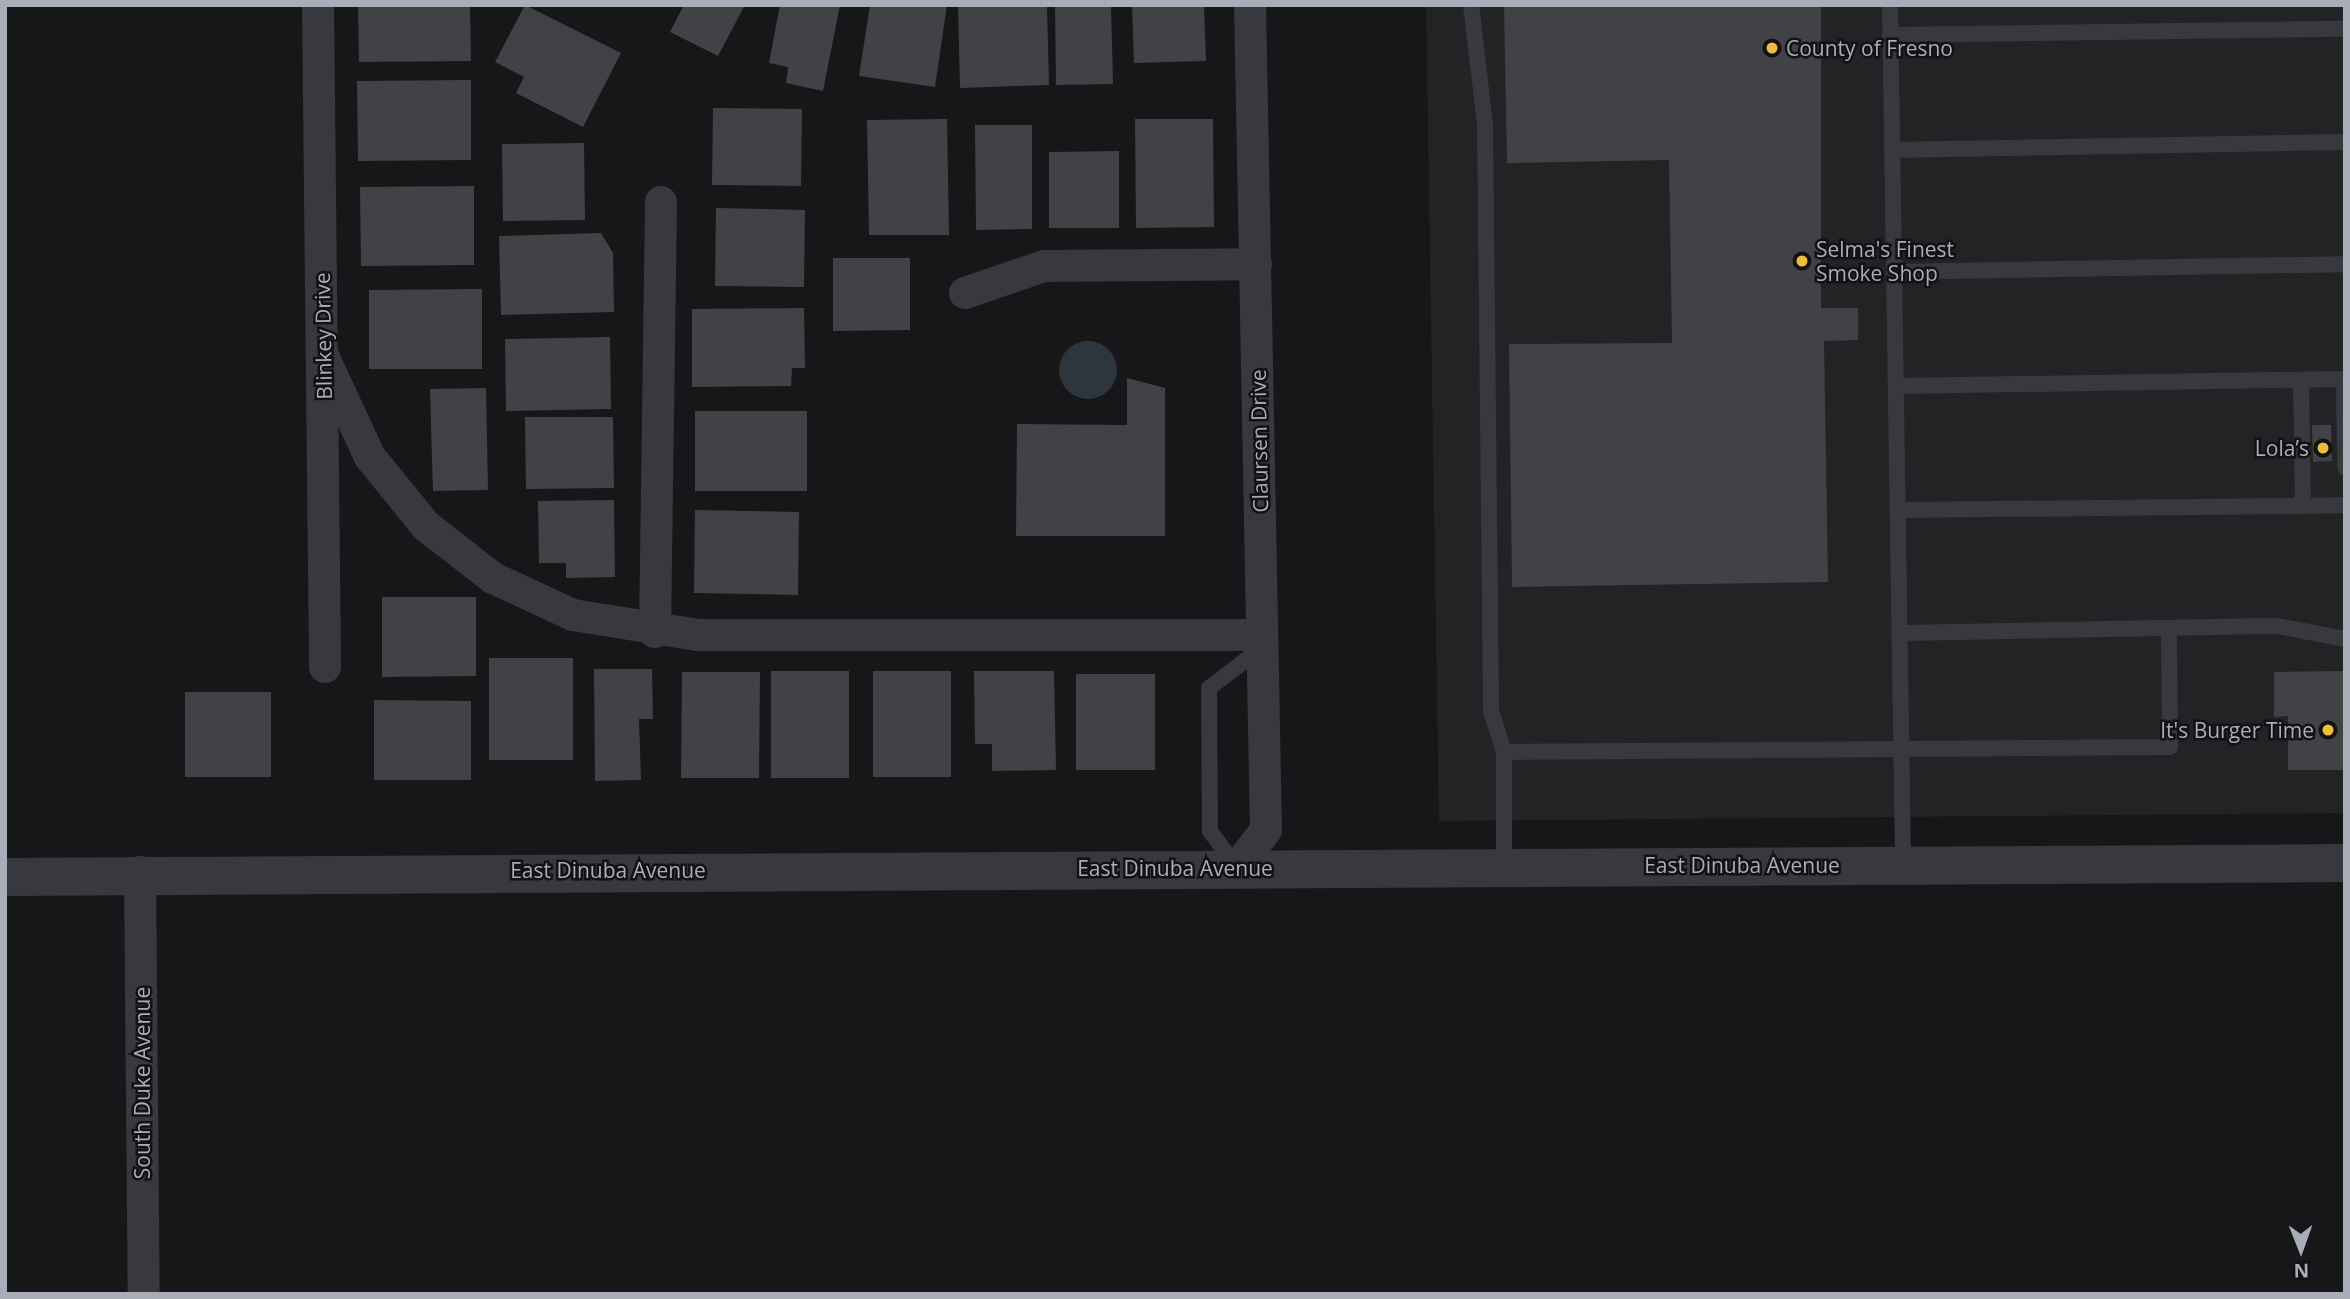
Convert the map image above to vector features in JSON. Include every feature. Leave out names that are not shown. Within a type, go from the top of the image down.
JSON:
[{"type":"street","name":"Blinkey Drive","points":[[318,5],[324,358],[325,667]]},
{"type":"street","name":"Claursen Drive","points":[[1237,868],[1266,830],[1250,5]]},
{"type":"street","points":[[655,632],[661,201]]},
{"type":"street","points":[[965,293],[1044,266],[1256,264]]},
{"type":"street","points":[[324,358],[370,457],[426,526],[459,554],[531,599],[584,618],[655,632],[1263,641]]},
{"type":"street","name":"East Dinuba Avenue","points":[[5,877],[140,872],[2345,863]]},
{"type":"street","name":"South Duke Avenue","points":[[140,872],[144,1294]]},
{"type":"lane","points":[[1471,5],[1485,124],[1491,710],[1504,752],[1504,865]]},
{"type":"lane","points":[[1890,5],[1903,633],[1903,865]]},
{"type":"lane","points":[[1890,35],[2345,29]]},
{"type":"lane","points":[[1892,150],[2345,142]]},
{"type":"lane","points":[[1894,272],[2345,264]]},
{"type":"lane","points":[[1898,386],[2344,379],[2345,467]]},
{"type":"lane","points":[[2301,380],[2303,506]]},
{"type":"lane","points":[[1901,510],[2345,505]]},
{"type":"lane","points":[[1903,633],[2277,626],[2345,639]]},
{"type":"lane","points":[[1504,752],[2170,747],[2169,629]]},
{"type":"lane","points":[[1237,868],[1210,831],[1209,688],[1263,641]]},
{"type":"shaded area","points":[[1426,5],[2345,5],[2345,813],[1439,821]]},
{"type":"shaded area","points":[[1088,341],[1099,343],[1112,354],[1117,370],[1115,381],[1104,394],[1088,399],[1077,397],[1064,386],[1059,370],[1061,359],[1072,346]]},
{"type":"building","points":[[358,5],[470,5],[471,61],[359,62]]},
{"type":"building","points":[[525,5],[621,53],[583,127],[516,93],[524,77],[495,62]]},
{"type":"building","points":[[684,5],[745,5],[718,56],[670,32]]},
{"type":"building","points":[[780,5],[840,5],[823,91],[786,83],[788,67],[769,63]]},
{"type":"building","points":[[870,5],[947,5],[935,87],[859,76]]},
{"type":"building","points":[[958,5],[1047,5],[1049,85],[960,88]]},
{"type":"building","points":[[1055,5],[1111,5],[1113,84],[1056,85]]},
{"type":"building","points":[[1132,5],[1204,5],[1206,61],[1134,63]]},
{"type":"building","points":[[1504,5],[1821,5],[1821,308],[1858,308],[1858,340],[1824,341],[1828,582],[1512,587],[1509,344],[1672,343],[1669,160],[1507,163]]},
{"type":"building","points":[[471,80],[471,160],[358,161],[357,81]]},
{"type":"building","points":[[713,108],[802,109],[801,186],[712,185]]},
{"type":"building","points":[[947,119],[949,235],[869,235],[867,120]]},
{"type":"building","points":[[1135,119],[1213,119],[1214,227],[1136,228]]},
{"type":"building","points":[[975,125],[1032,125],[1032,229],[976,230]]},
{"type":"building","points":[[584,143],[585,220],[503,221],[502,144]]},
{"type":"building","points":[[1119,151],[1119,228],[1049,228],[1049,152]]},
{"type":"building","points":[[474,186],[474,265],[361,266],[360,187]]},
{"type":"building","points":[[716,208],[805,210],[804,287],[715,286]]},
{"type":"building","points":[[601,233],[613,253],[614,312],[501,315],[499,236]]},
{"type":"building","points":[[833,258],[910,258],[910,330],[833,331]]},
{"type":"building","points":[[482,289],[482,369],[369,369],[369,290]]},
{"type":"building","points":[[804,308],[805,368],[792,368],[791,386],[692,387],[692,309]]},
{"type":"building","points":[[610,337],[611,409],[506,411],[505,339]]},
{"type":"building","points":[[1127,378],[1165,388],[1165,536],[1016,536],[1017,424],[1127,425]]},
{"type":"building","points":[[486,388],[488,490],[433,491],[430,389]]},
{"type":"building","points":[[695,411],[807,411],[807,491],[695,491]]},
{"type":"building","points":[[525,417],[613,417],[614,488],[526,489]]},
{"type":"building","points":[[2312,425],[2331,425],[2332,461],[2313,462]]},
{"type":"building","points":[[614,500],[615,577],[566,578],[566,563],[539,563],[538,501]]},
{"type":"building","points":[[695,510],[799,512],[798,595],[694,593]]},
{"type":"building","points":[[382,597],[476,597],[476,676],[382,677]]},
{"type":"building","points":[[489,658],[573,658],[573,760],[489,760]]},
{"type":"building","points":[[594,669],[652,669],[653,719],[639,719],[641,780],[595,781]]},
{"type":"building","points":[[771,671],[849,671],[849,778],[771,778]]},
{"type":"building","points":[[873,671],[951,671],[951,777],[873,777]]},
{"type":"building","points":[[974,671],[1054,671],[1056,770],[992,771],[992,744],[975,744]]},
{"type":"building","points":[[2345,671],[2345,770],[2288,770],[2288,716],[2274,717],[2274,672]]},
{"type":"building","points":[[682,672],[760,672],[759,778],[681,778]]},
{"type":"building","points":[[1076,674],[1155,674],[1155,770],[1076,770]]},
{"type":"building","points":[[185,692],[271,692],[271,777],[185,777]]},
{"type":"building","points":[[374,700],[471,701],[471,780],[374,780]]},
{"type":"place","name":"County of Fresno","points":[[1772,48]]},
{"type":"place","name":"Selma's Finest Smoke Shop","points":[[1802,261]]},
{"type":"place","name":"Lola’s","points":[[2323,448]]},
{"type":"place","name":"It's Burger Time","points":[[2328,730]]}]
